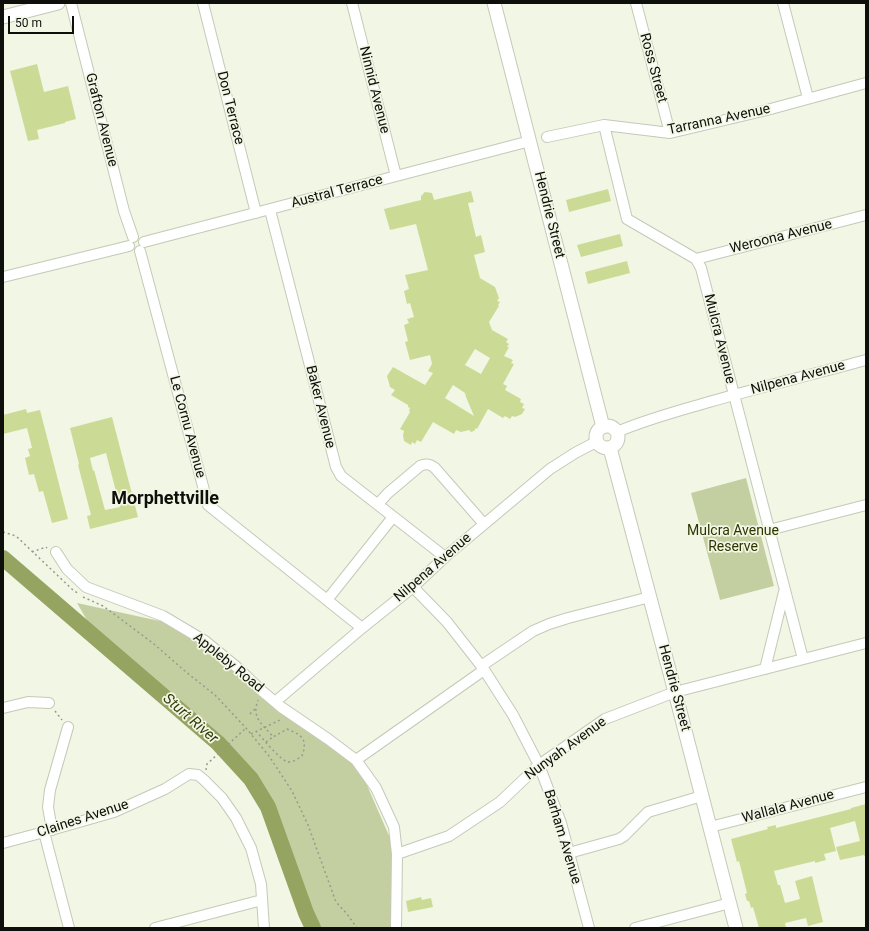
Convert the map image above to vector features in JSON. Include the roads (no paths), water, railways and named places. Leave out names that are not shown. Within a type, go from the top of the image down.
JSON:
[{"type":"street","points":[[3,17],[58,3]]},
{"type":"street","name":"Grafton Avenue","points":[[71,3],[131,241]]},
{"type":"street","name":"Don Terrace","points":[[203,3],[256,213]]},
{"type":"street","name":"Ninnid Avenue","points":[[352,3],[396,176]]},
{"type":"street","name":"Hendrie Street","points":[[494,3],[603,427]]},
{"type":"street","name":"Ross Street","points":[[636,3],[670,133]]},
{"type":"street","points":[[783,3],[808,98]]},
{"type":"street","name":"Tarranna Avenue","points":[[547,137],[604,125],[670,133],[766,110],[866,83]]},
{"type":"street","points":[[604,125],[628,219],[696,259]]},
{"type":"street","name":"Austral Terrace","points":[[142,246],[256,213],[530,141]]},
{"type":"street","name":"Baker Avenue","points":[[270,210],[336,467],[341,476],[445,557]]},
{"type":"street","name":"Weroona Avenue","points":[[696,259],[866,215]]},
{"type":"street","points":[[3,277],[131,241],[139,236],[142,238],[142,246],[133,251],[131,241]]},
{"type":"street","name":"Le Cornu Avenue","points":[[142,246],[208,505],[362,628]]},
{"type":"street","name":"Mulcra Avenue","points":[[696,259],[701,268],[803,659]]},
{"type":"street","name":"Nilpena Avenue","points":[[617,432],[651,418],[866,360]]},
{"type":"street","points":[[603,427],[610,427],[617,432],[617,442],[610,448],[603,448],[596,442],[597,432],[603,427]]},
{"type":"street","name":"Nilpena Avenue","points":[[275,702],[413,587],[445,557],[550,469],[596,442]]},
{"type":"street","name":"Hendrie Street","points":[[610,448],[736,928]]},
{"type":"street","points":[[378,504],[388,493],[420,466],[430,464],[436,468],[484,524]]},
{"type":"street","points":[[769,530],[866,505]]},
{"type":"street","points":[[327,600],[393,517]]},
{"type":"street","name":"Appleby Road","points":[[56,552],[67,569],[86,587],[163,616],[205,641],[281,707],[356,760],[376,788],[394,827],[397,854],[396,928]]},
{"type":"street","name":"Barham Avenue","points":[[413,587],[447,622],[483,668],[513,716],[539,765],[561,823],[589,928]]},
{"type":"street","name":"Mulcra Avenue","points":[[765,669],[784,590]]},
{"type":"street","points":[[356,760],[533,631],[568,618],[650,597]]},
{"type":"street","name":"Nunyah Avenue","points":[[397,854],[449,836],[500,802],[539,765],[605,719],[675,692],[866,643]]},
{"type":"street","points":[[3,708],[28,702],[49,703]]},
{"type":"street","points":[[68,727],[50,790],[48,831],[69,928]]},
{"type":"street","name":"Claines Avenue","points":[[3,843],[114,812],[165,789],[189,774],[198,775],[222,798],[236,818],[251,848],[261,884],[262,900]]},
{"type":"street","name":"Wallala Avenue","points":[[710,827],[866,787]]},
{"type":"street","points":[[569,853],[619,840],[648,812],[702,796]]},
{"type":"street","points":[[155,928],[262,900],[264,928]]},
{"type":"street","points":[[635,928],[730,903]]},
{"type":"waterway","name":"Sturt River","points":[[3,558],[218,743],[251,779],[268,807],[306,913],[313,928]]},
{"type":"district","name":"Morphettville","points":[[165,499]]},
{"type":"park label","name":"Mulcra Avenue Reserve","points":[[733,540]]}]
